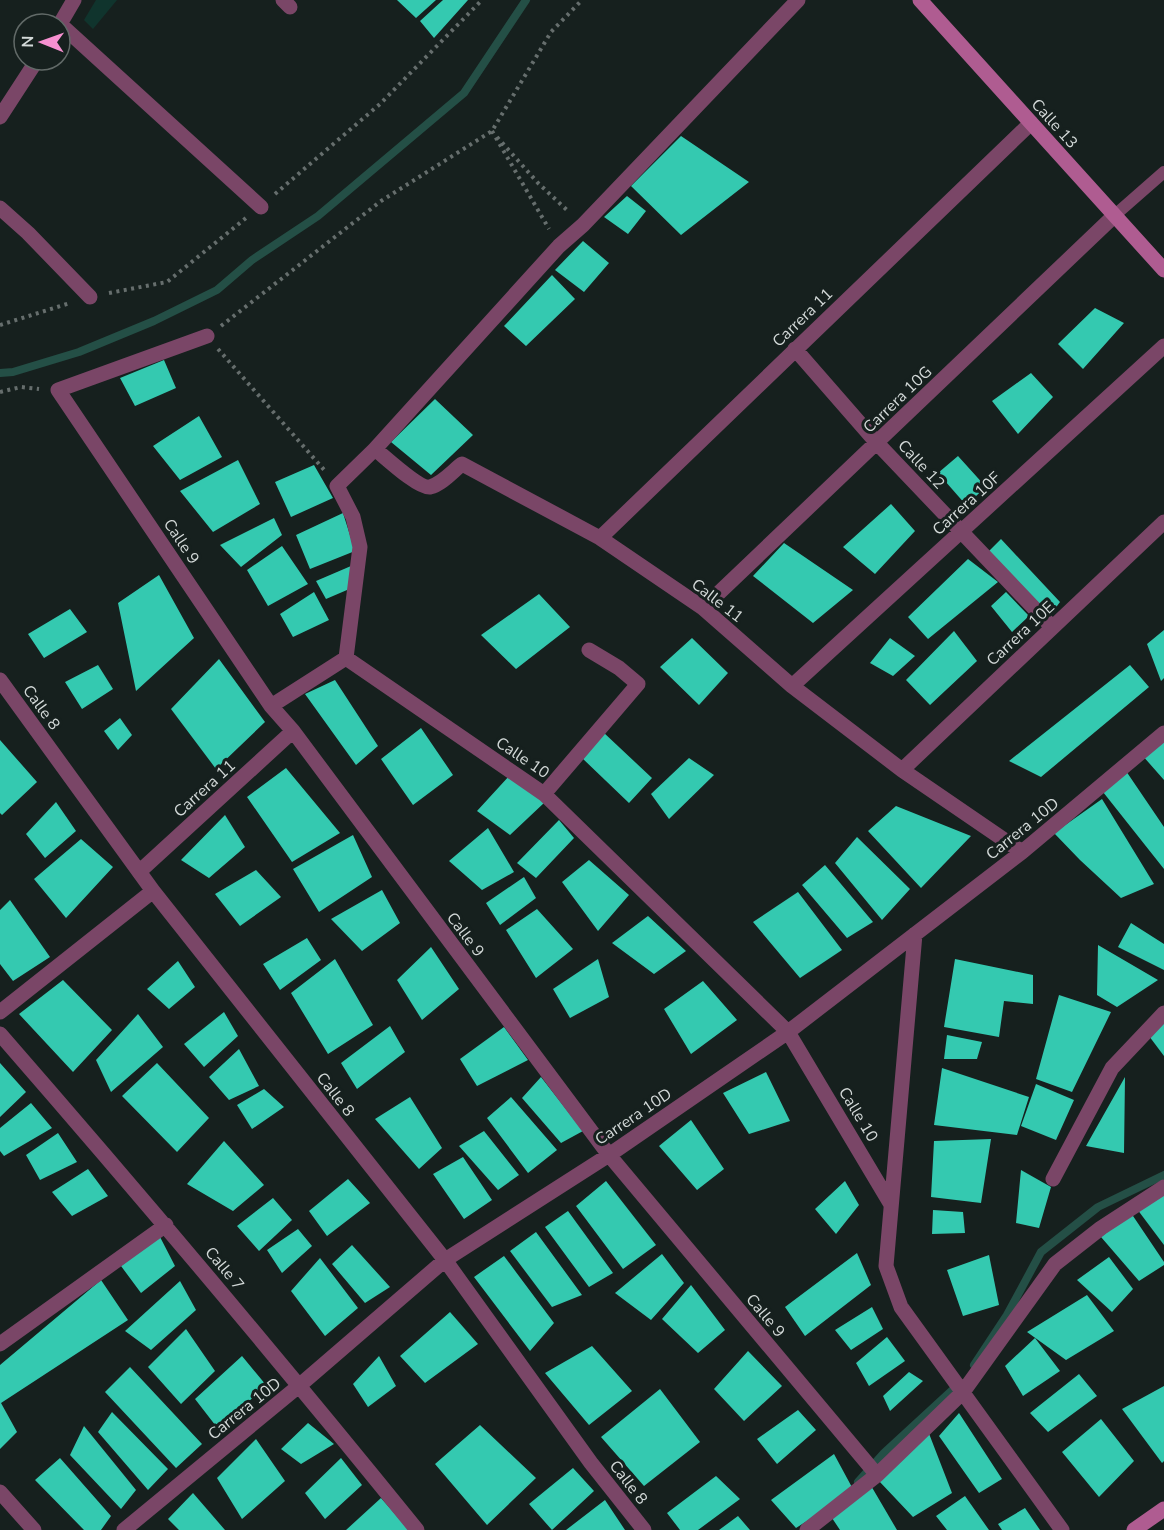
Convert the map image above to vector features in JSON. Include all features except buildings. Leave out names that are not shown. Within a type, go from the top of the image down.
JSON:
[{"type":"street","points":[[271,706],[346,658],[360,547],[353,517],[337,486],[375,449],[559,246],[583,225],[798,0]]},
{"type":"street","name":"Calle 13","points":[[920,0],[1164,270]]},
{"type":"street","points":[[72,35],[261,207]]},
{"type":"street","points":[[0,117],[29,72]]},
{"type":"street","name":"Carrera 11","points":[[600,538],[1031,123]]},
{"type":"street","points":[[0,208],[28,233],[90,297]]},
{"type":"street","name":"Carrera 10G","points":[[703,608],[1115,215]]},
{"type":"street","points":[[58,390],[207,336]]},
{"type":"street","name":"Carrera 10F","points":[[792,686],[1164,346]]},
{"type":"street","name":"Calle 12","points":[[795,349],[877,443],[1052,627]]},
{"type":"street","name":"Calle 9","points":[[58,390],[271,706],[293,731],[609,1155],[878,1475]]},
{"type":"street","name":"Calle 11","points":[[375,449],[420,485],[430,487],[462,464],[600,538],[703,608],[792,686],[902,770],[1022,852]]},
{"type":"street","name":"Carrera 10E","points":[[902,770],[1164,522]]},
{"type":"street","points":[[544,794],[638,684],[619,668],[589,650]]},
{"type":"street","name":"Calle 10","points":[[346,658],[544,794],[789,1032],[890,1203]]},
{"type":"street","name":"Calle 8","points":[[0,680],[153,891],[445,1260],[591,1463],[644,1530]]},
{"type":"street","name":"Carrera 11","points":[[139,872],[293,731]]},
{"type":"street","name":"Carrera 10D","points":[[124,1530],[300,1385],[445,1260],[609,1155],[789,1032],[1022,852],[1164,733]]},
{"type":"street","points":[[0,1012],[153,891]]},
{"type":"street","points":[[915,934],[886,1266],[901,1307],[1062,1530]]},
{"type":"street","points":[[1053,1179],[1112,1068],[1164,1013]]},
{"type":"street","name":"Calle 7","points":[[0,1034],[166,1225],[417,1530]]},
{"type":"street","points":[[807,1530],[878,1475],[963,1392],[1055,1264],[1101,1228],[1164,1187]]},
{"type":"street","points":[[0,1344],[166,1225]]},
{"type":"street","points":[[0,1492],[34,1530]]},
{"type":"street","points":[[1134,1530],[1164,1509]]},
{"type":"lane","points":[[1115,215],[1164,172]]},
{"type":"path","points":[[337,486],[207,336],[381,201],[492,131],[551,32],[582,0]]},
{"type":"path","points":[[492,131],[538,183],[583,225]]},
{"type":"path","points":[[492,131],[559,246]]},
{"type":"path","points":[[0,392],[21,387],[58,390]]},
{"type":"green space","points":[[96,0],[117,0],[93,29],[84,20]]},
{"type":"waterway","points":[[0,373],[13,372],[79,352],[154,321],[217,290],[252,260],[318,216],[464,93],[526,0]]},
{"type":"waterway","points":[[974,1365],[1007,1315],[1041,1252],[1098,1207],[1164,1175]]},
{"type":"waterway","points":[[858,1482],[884,1453],[959,1384]]}]
